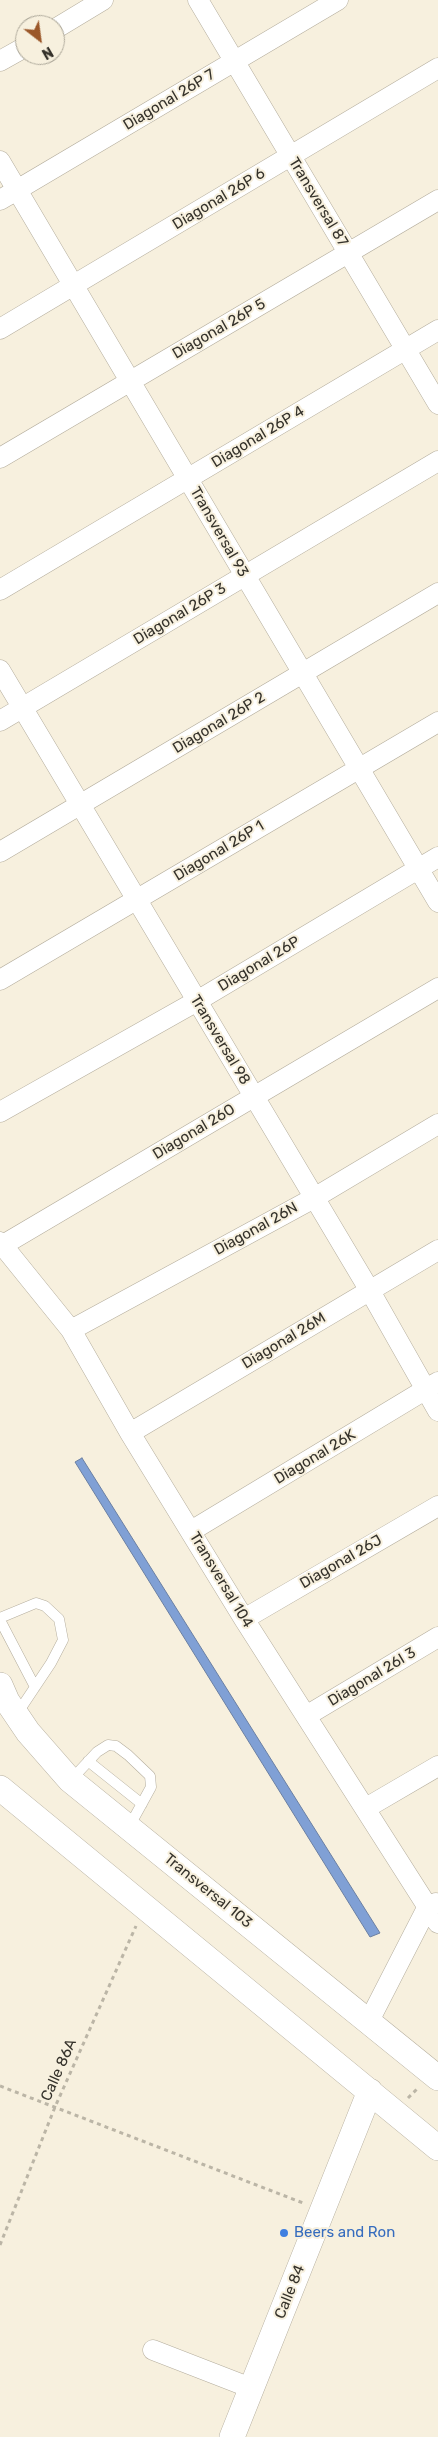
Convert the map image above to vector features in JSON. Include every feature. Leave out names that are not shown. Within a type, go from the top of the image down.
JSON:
[{"type":"street","points":[[65,23],[104,0]]},
{"type":"street","name":"Transversal 87","points":[[198,0],[438,404]]},
{"type":"street","name":"Diagonal 26P 7","points":[[8,195],[338,0]]},
{"type":"street","points":[[0,62],[15,53]]},
{"type":"street","name":"Diagonal 26P 6","points":[[0,329],[438,68]]},
{"type":"street","name":"Transversal 93","points":[[0,161],[8,195],[73,285],[438,902]]},
{"type":"street","name":"Diagonal 26P 5","points":[[0,458],[438,200]]},
{"type":"street","name":"Diagonal 26P 4","points":[[0,590],[438,330]]},
{"type":"street","name":"Diagonal 26P 3","points":[[0,721],[438,461]]},
{"type":"street","name":"Diagonal 26P 2","points":[[0,852],[81,806],[438,593]]},
{"type":"street","name":"Transversal 98","points":[[0,670],[370,1291],[433,1386],[438,1410]]},
{"type":"street","name":"Diagonal 26P 1","points":[[0,980],[438,722]]},
{"type":"street","name":"Diagonal 26P","points":[[0,1112],[197,1001],[438,857]]},
{"type":"street","name":"Diagonal 26O","points":[[1,1243],[438,988]]},
{"type":"street","name":"Diagonal 26N","points":[[71,1330],[314,1198],[438,1124]]},
{"type":"street","name":"Transversal 104","points":[[1,1243],[71,1330],[130,1433],[244,1619],[434,1911]]},
{"type":"street","name":"Diagonal 26M","points":[[130,1433],[438,1250]]},
{"type":"street","name":"Diagonal 26K","points":[[191,1531],[433,1386]]},
{"type":"street","name":"Diagonal 26J","points":[[244,1619],[438,1506]]},
{"type":"street","name":"Diagonal 26I 3","points":[[306,1716],[438,1637]]},
{"type":"street","name":"Transversal 103","points":[[0,1685],[16,1715],[28,1732],[70,1780],[438,2078]]},
{"type":"street","points":[[366,1808],[438,1766]]},
{"type":"street","points":[[3,1795],[144,1906],[438,2148]]},
{"type":"street","points":[[369,2021],[434,1911]]},
{"type":"street","name":"Calle 84","points":[[232,2437],[370,2091]]},
{"type":"street","points":[[153,2350],[251,2388]]},
{"type":"lane","points":[[16,1715],[34,1688],[63,1640],[59,1619],[45,1606],[36,1603],[0,1619],[34,1688]]},
{"type":"lane","points":[[70,1780],[88,1761],[108,1745],[116,1746],[128,1755],[150,1776],[151,1788],[129,1826]]},
{"type":"lane","points":[[88,1761],[142,1804]]},
{"type":"path","name":"Calle 86A","points":[[0,2245],[54,2107],[144,1906]]},
{"type":"path","points":[[0,2086],[323,2210]]},
{"type":"water","points":[[82,1458],[380,1933],[370,1937],[75,1462]]},
{"type":"place","name":"Beers and Ron","points":[[284,2233]]}]
